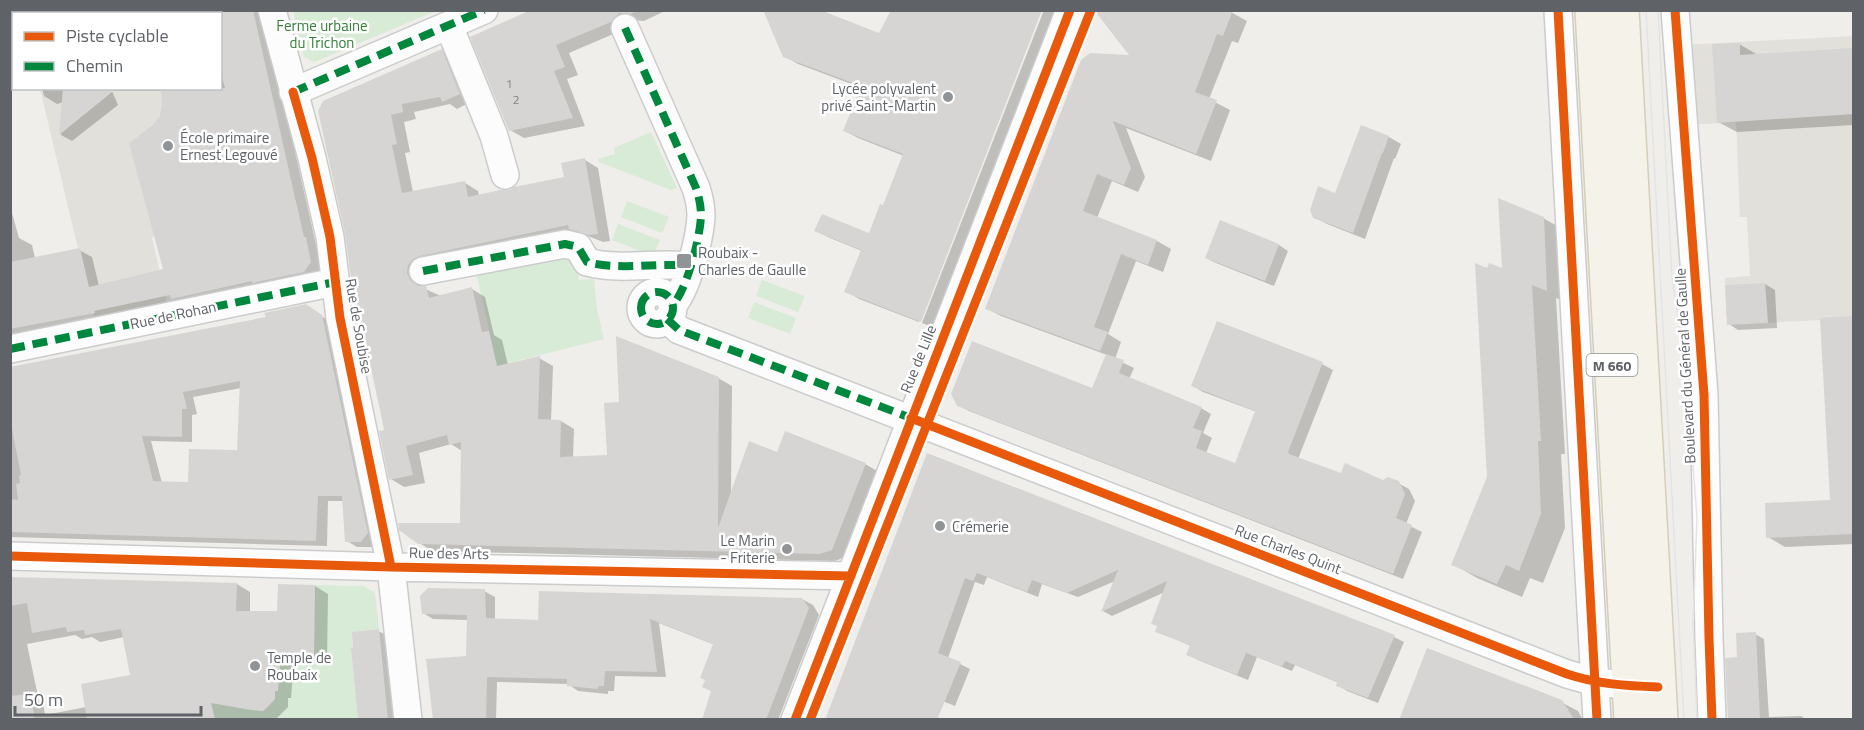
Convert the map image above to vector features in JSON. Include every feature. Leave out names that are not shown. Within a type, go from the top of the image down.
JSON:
[{"type":"main road","name":"M 660","points":[[1592,10],[1644,687],[1661,720]]},
{"type":"main road","name":"M 660","points":[[1622,10],[1644,687],[1631,720]]},
{"type":"street","name":"Rue de Soubise","points":[[272,10],[315,169],[330,237],[340,318],[391,567],[408,720]]},
{"type":"street","points":[[293,92],[484,10]]},
{"type":"street","name":"Rue de Lille","points":[[795,720],[851,576],[918,422],[1070,10]]},
{"type":"street","points":[[1558,10],[1597,720]]},
{"type":"street","name":"Boulevard du Général de Gaulle","points":[[1675,10],[1704,395],[1708,638],[1712,720]]},
{"type":"street","points":[[449,26],[494,135],[505,175]]},
{"type":"street","points":[[423,272],[565,244],[578,247],[587,262],[603,266],[664,264],[691,266],[701,216],[698,194],[625,28]]},
{"type":"street","name":"Rue Charles Quint","points":[[691,266],[680,297],[670,313],[679,330],[1557,670],[1594,682],[1644,687]]},
{"type":"street","name":"Rue de Rohan","points":[[10,349],[335,282]]},
{"type":"street","name":"Rue des Arts","points":[[10,556],[391,567],[851,576]]},
{"type":"shaded area","name":"École primaire Ernest Legouvé","points":[[252,11],[297,204],[152,237],[167,304],[95,320],[40,90],[222,90],[222,12],[22,12]]},
{"type":"shaded area","points":[[1853,36],[1853,499],[1820,320],[1727,325],[1725,278],[1750,276],[1747,217],[1740,217],[1736,122],[1688,125],[1682,45]]},
{"type":"green space","name":"Ferme urbaine du Trichon","points":[[293,10],[436,11],[314,62],[304,57]]},
{"type":"green space","points":[[651,132],[677,188],[671,190],[599,162],[598,159],[615,154],[614,148]]},
{"type":"green space","points":[[627,201],[669,217],[662,233],[621,217]]},
{"type":"green space","points":[[618,224],[660,240],[653,256],[612,240]]},
{"type":"green space","points":[[573,252],[579,280],[594,279],[597,309],[604,339],[497,366],[476,272]]},
{"type":"green space","points":[[762,280],[805,296],[798,312],[756,296]]},
{"type":"green space","points":[[754,302],[796,318],[790,334],[748,318]]},
{"type":"green space","points":[[315,585],[364,586],[375,593],[379,629],[352,632],[353,648],[351,648],[358,719],[215,719],[209,692],[236,700],[245,709],[264,711],[274,701],[275,691],[278,690],[276,645],[314,655]]},
{"type":"building","points":[[220,10],[253,10],[311,262],[304,272],[171,299],[170,295],[94,311],[95,313],[10,329],[10,262],[80,248],[89,287],[163,269],[129,143],[153,125],[160,116],[161,90],[222,90],[225,88],[222,78],[222,12]]},
{"type":"building","points":[[531,10],[637,11],[630,14],[619,13],[611,22],[556,45],[565,67],[554,71],[573,118],[509,131],[470,37]]},
{"type":"building","points":[[763,10],[820,10],[879,33],[891,10],[1042,10],[921,322],[844,292],[861,250],[814,231],[822,214],[869,233],[903,154],[843,131],[861,86],[783,57]]},
{"type":"building","points":[[1094,10],[1233,10],[1223,36],[1217,34],[1195,92],[1217,100],[1196,154],[1113,121],[1131,168],[1124,185],[1097,174],[1083,211],[1157,240],[1148,265],[1121,254],[1094,327],[1108,332],[1100,351],[985,309],[1081,60],[1090,53],[1129,55]]},
{"type":"building","points":[[1740,43],[1740,55],[1854,48],[1854,114],[1717,123],[1712,44]]},
{"type":"building","points":[[442,49],[460,94],[442,102],[440,97],[402,104],[403,112],[391,115],[397,144],[392,145],[402,193],[465,181],[468,197],[509,190],[564,177],[561,163],[585,158],[598,234],[588,235],[569,229],[568,225],[420,256],[408,265],[407,273],[411,281],[418,286],[426,286],[429,298],[472,287],[482,332],[489,331],[497,366],[540,356],[538,419],[561,420],[560,457],[607,455],[604,403],[619,402],[616,336],[719,377],[718,528],[749,441],[777,452],[785,431],[866,463],[832,550],[820,554],[418,544],[399,530],[398,523],[460,523],[461,442],[449,445],[447,435],[406,446],[413,475],[389,480],[379,431],[384,430],[318,111],[323,101]]},
{"type":"building","points":[[63,90],[115,90],[59,135]]},
{"type":"building","points":[[1361,125],[1389,136],[1353,233],[1313,218],[1310,210],[1318,186],[1335,193]]},
{"type":"building","points":[[1498,198],[1544,217],[1547,291],[1532,285],[1541,441],[1538,441],[1541,514],[1519,571],[1506,565],[1497,584],[1451,565],[1487,477],[1475,263],[1487,268],[1489,263],[1502,268]]},
{"type":"building","points":[[1220,220],[1279,244],[1265,281],[1205,258]]},
{"type":"building","points":[[1765,283],[1768,323],[1727,325],[1725,285]]},
{"type":"building","points":[[306,304],[322,315],[368,533],[361,542],[345,542],[342,496],[318,496],[316,541],[10,532],[10,499],[18,500],[16,484],[20,483],[19,476],[21,475],[10,419],[10,367],[266,317],[264,313]],"holes":[[[240,381],[237,450],[189,449],[188,482],[153,481],[142,436],[182,437],[182,409],[187,409],[183,392]]]},
{"type":"building","points":[[1854,316],[1854,534],[1766,538],[1765,503],[1830,500],[1820,318]]},
{"type":"building","points":[[1217,321],[1323,362],[1288,452],[1341,473],[1345,463],[1383,480],[1388,477],[1399,481],[1405,494],[1396,518],[1412,525],[1393,574],[957,406],[951,394],[972,341],[1092,388],[1106,354],[1124,360],[1119,373],[1202,407],[1193,428],[1202,431],[1196,448],[1235,463],[1255,411],[1191,386]]},
{"type":"building","points":[[927,453],[1395,635],[1368,698],[1336,686],[1337,682],[1285,661],[1282,667],[1246,653],[1237,675],[1186,655],[1190,645],[1155,632],[1157,626],[1151,624],[1167,581],[1101,612],[1118,570],[1067,593],[1032,580],[1027,592],[977,573],[973,581],[965,578],[938,653],[961,662],[937,720],[825,720]]},
{"type":"building","points":[[10,577],[237,583],[236,611],[277,611],[278,584],[315,585],[314,655],[281,655],[278,691],[275,691],[275,699],[263,711],[211,703],[215,720],[87,720],[81,684],[130,675],[121,629],[85,635],[84,630],[67,632],[66,627],[32,633],[27,603],[10,606]]},
{"type":"building","points":[[428,588],[485,589],[486,618],[538,620],[539,591],[802,598],[809,608],[766,720],[702,720],[711,691],[702,687],[705,680],[700,678],[713,644],[650,619],[657,672],[605,671],[604,686],[598,686],[598,689],[567,686],[567,679],[487,677],[486,720],[433,720],[426,659],[466,656],[467,615],[422,614],[420,596]]},
{"type":"building","points":[[379,629],[388,720],[358,720],[351,648],[353,648],[352,632]]},
{"type":"building","points":[[1756,632],[1760,720],[1728,720],[1725,658],[1737,657],[1736,633]]},
{"type":"building","points":[[1427,648],[1562,700],[1574,719],[1399,720]]},
{"type":"building","points":[[30,694],[35,720],[10,720],[10,696]]},
{"type":"tram line","points":[[1646,10],[1684,720]]},
{"type":"tram line","points":[[1658,10],[1672,278],[1686,370],[1697,518],[1693,624],[1697,720]]},
{"type":"marked path","points":[[293,92],[484,10]]},
{"type":"marked path","points":[[625,28],[696,188],[700,202],[701,216],[695,250],[688,276],[672,306]]},
{"type":"marked path","points":[[423,271],[565,244],[578,247],[587,262],[600,265],[691,266]]},
{"type":"marked path","points":[[10,349],[335,282]]},
{"type":"marked path","points":[[657,292],[668,297],[673,308],[668,319],[657,324],[646,319],[641,308],[646,297],[657,292]]},
{"type":"marked path","points":[[667,319],[679,330],[911,418]]},
{"type":"cycle path","points":[[795,720],[1070,10]]},
{"type":"cycle path","points":[[810,720],[1091,10]]},
{"type":"cycle path","points":[[1558,10],[1597,720]]},
{"type":"cycle path","points":[[1675,10],[1704,395],[1712,720]]},
{"type":"cycle path","points":[[293,92],[312,158],[330,237],[340,318],[391,567]]},
{"type":"cycle path","points":[[911,418],[1567,674],[1612,684],[1658,687]]},
{"type":"cycle path","points":[[10,556],[391,567],[851,576]]},
{"type":"place","name":"Lycée polyvalent privé Saint-Martin","points":[[948,97]]},
{"type":"place","name":"École primaire Ernest Legouvé","points":[[168,146]]},
{"type":"place","name":"Roubaix - Charles de Gaulle","points":[[684,261]]},
{"type":"place","name":"Crémerie","points":[[940,526]]},
{"type":"place","name":"Le Marin - Friterie","points":[[787,549]]},
{"type":"place","name":"Temple de Roubaix","points":[[255,666]]}]
